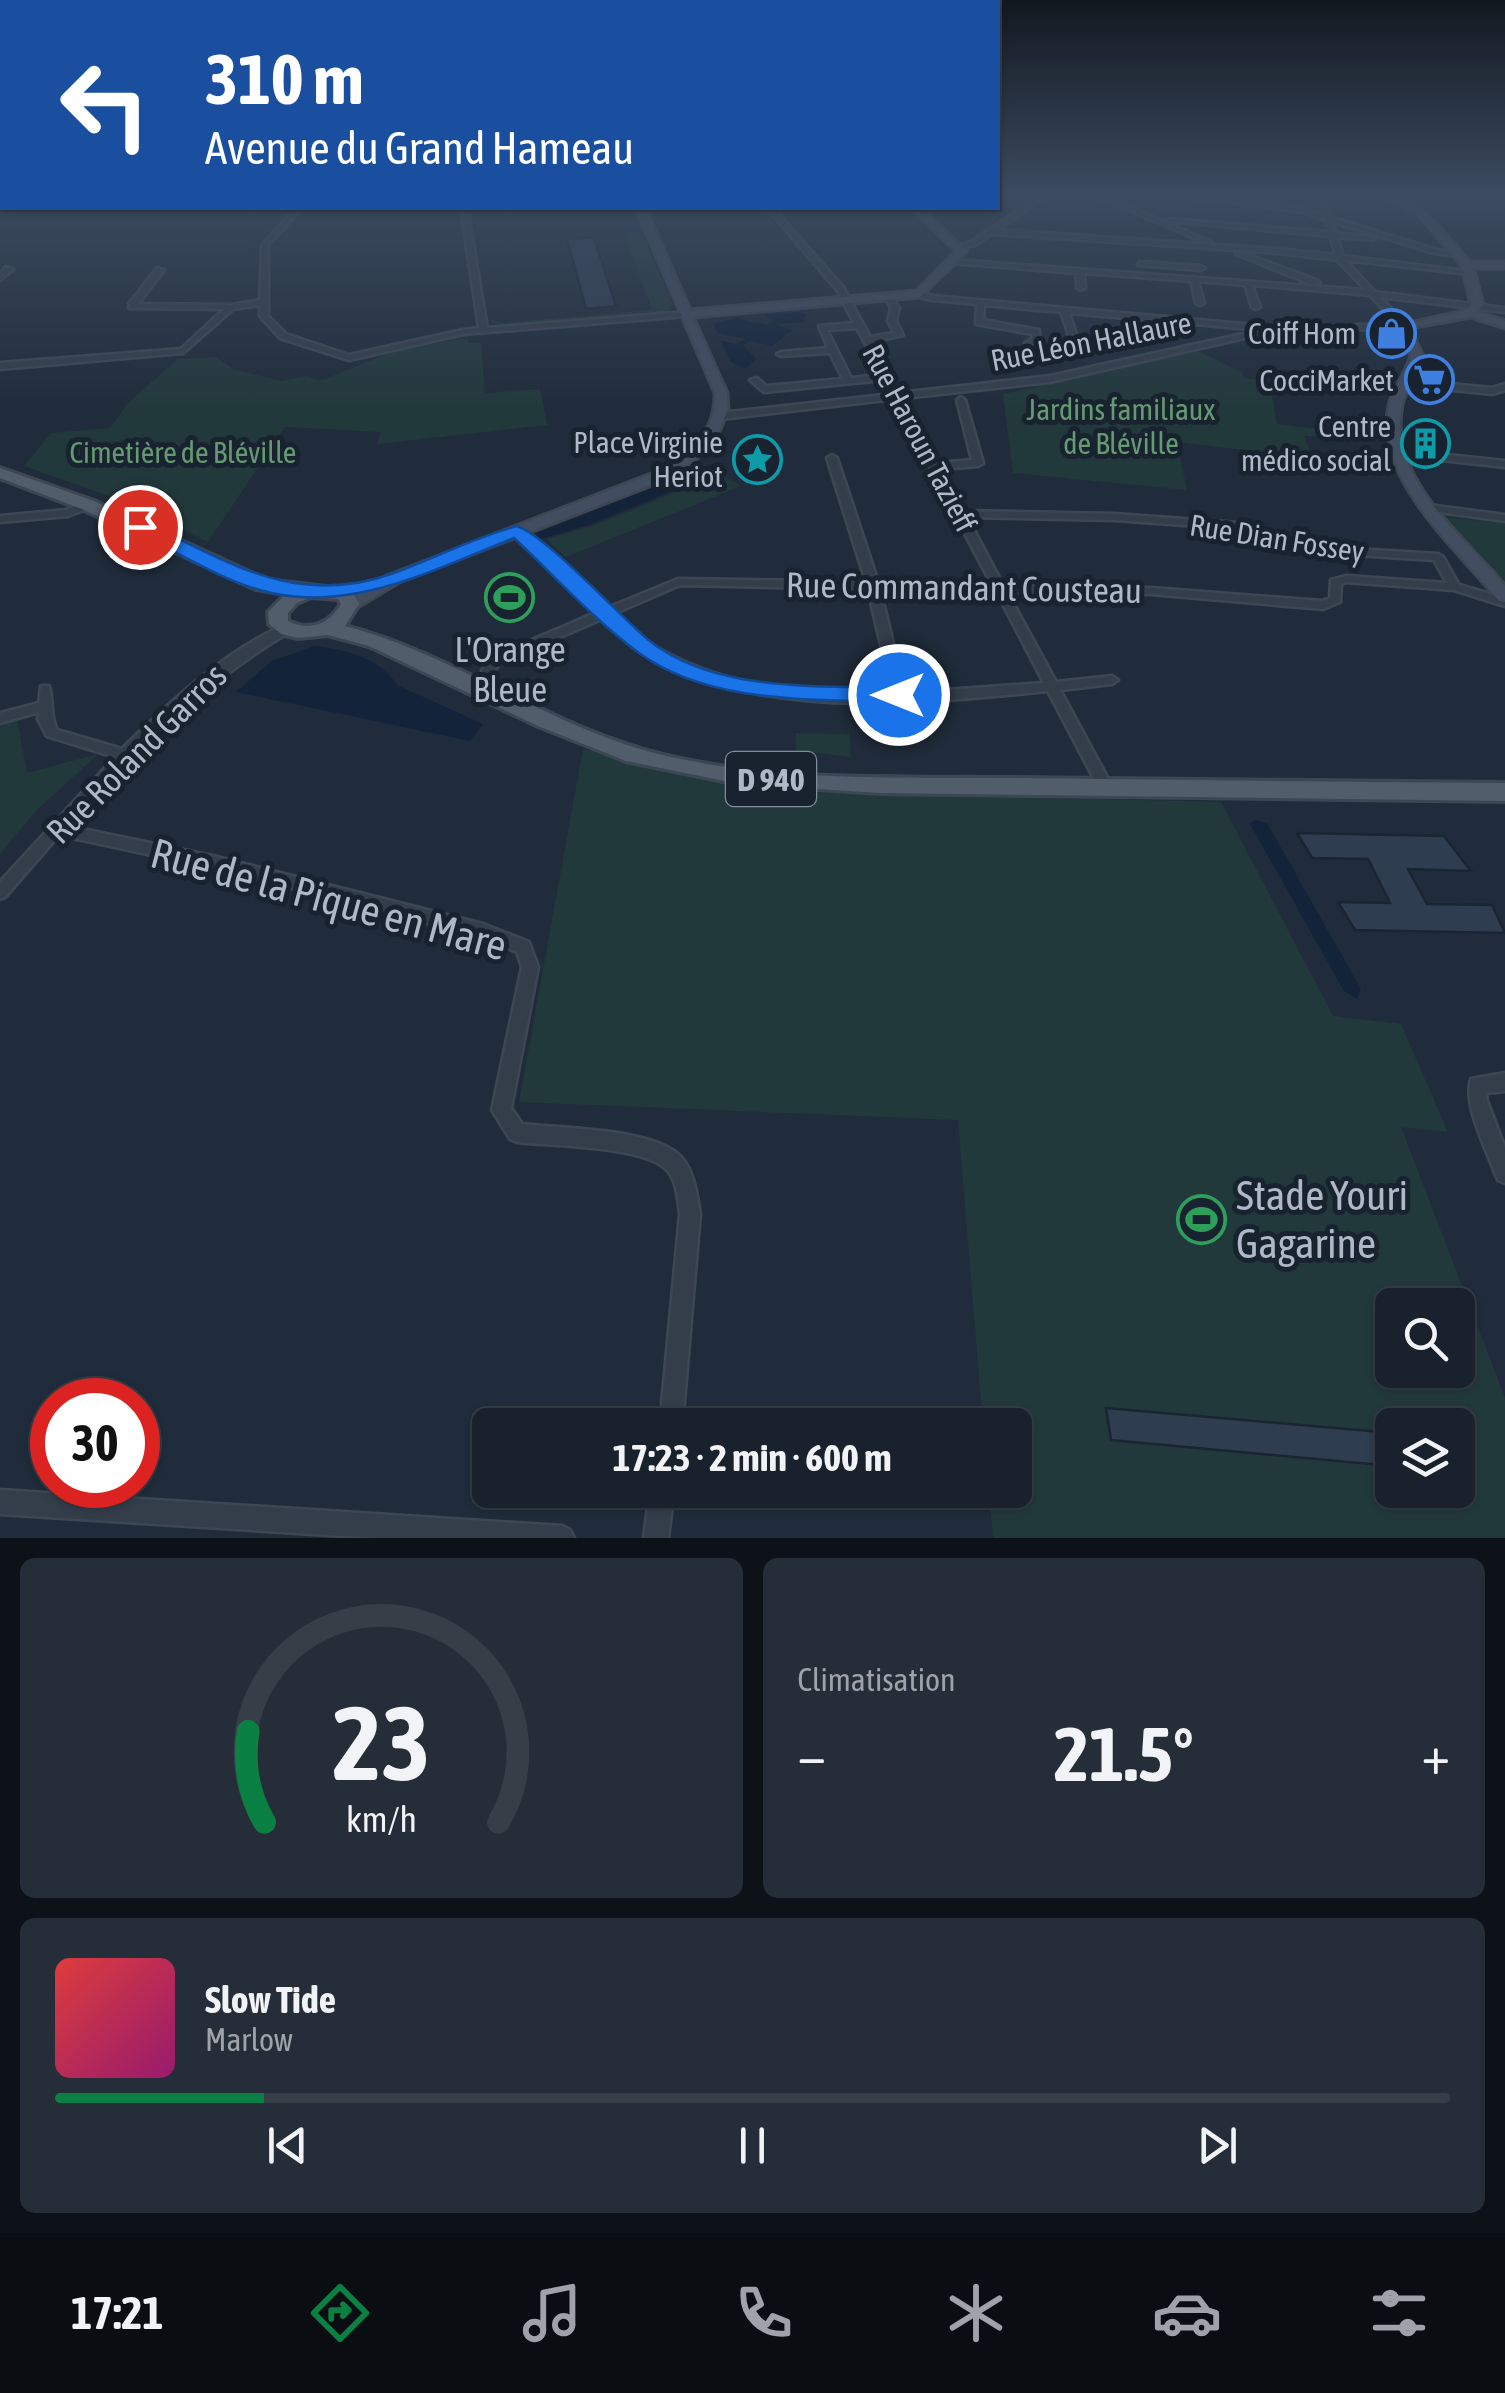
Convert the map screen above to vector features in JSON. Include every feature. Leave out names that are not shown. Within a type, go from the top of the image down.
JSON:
[{"type":"main road","points":[[0,473],[88,505],[264,586],[308,591],[345,602],[326,628],[299,633],[285,629],[276,618],[282,605],[308,591]]},
{"type":"main road","points":[[264,586],[282,605]]},
{"type":"main road","name":"D 940","points":[[345,602],[370,637]]},
{"type":"main road","name":"D 940","points":[[326,628],[370,637],[606,746],[713,772],[798,782],[1505,792]]},
{"type":"street","points":[[264,264],[265,319],[273,329],[336,357],[355,358],[423,338],[483,330],[920,294],[1272,330]]},
{"type":"street","points":[[473,264],[483,330]]},
{"type":"street","points":[[345,602],[671,470],[703,446],[722,416],[719,386],[665,264]]},
{"type":"street","name":"Rue Haroun Tazieff","points":[[816,264],[846,300],[1106,788]]},
{"type":"street","points":[[920,294],[951,264]]},
{"type":"street","points":[[976,264],[1336,289],[1474,311],[1505,310]]},
{"type":"street","points":[[1140,264],[1200,268]]},
{"type":"street","points":[[1267,264],[1336,289]]},
{"type":"street","points":[[1345,264],[1403,326],[1416,356],[1395,406],[1398,452],[1428,508],[1502,595]]},
{"type":"street","points":[[1407,264],[1468,269],[1505,265]]},
{"type":"street","points":[[1465,264],[1474,311]]},
{"type":"street","points":[[1170,266],[1174,278]]},
{"type":"street","points":[[0,278],[10,269]]},
{"type":"street","points":[[160,270],[132,306],[231,307],[262,302]]},
{"type":"street","points":[[1080,272],[1082,288]]},
{"type":"street","points":[[1136,276],[1140,292]]},
{"type":"street","points":[[1194,280],[1200,303]]},
{"type":"street","points":[[1248,284],[1256,306]]},
{"type":"street","points":[[868,340],[899,335],[892,321],[895,308],[889,297]]},
{"type":"street","points":[[981,302],[979,322],[1036,332],[1036,340],[1030,343]]},
{"type":"street","points":[[0,366],[183,351],[231,307]]},
{"type":"street","points":[[1064,310],[1078,353],[1084,354]]},
{"type":"street","points":[[1474,311],[1505,325]]},
{"type":"street","name":"Rue Léon Hallaure","points":[[722,416],[1071,376],[1272,330],[1403,326],[1474,311]]},
{"type":"street","points":[[847,378],[822,328],[859,325]]},
{"type":"street","points":[[782,354],[833,350]]},
{"type":"street","points":[[754,380],[764,389],[887,377]]},
{"type":"street","points":[[1407,383],[1493,391],[1505,388]]},
{"type":"street","points":[[935,466],[978,463],[961,400]]},
{"type":"street","points":[[1398,452],[1505,464]]},
{"type":"street","points":[[832,458],[873,584],[899,695]]},
{"type":"street","points":[[0,518],[68,513],[88,505]]},
{"type":"street","points":[[1428,508],[1505,518]]},
{"type":"street","name":"Rue Dian Fossey","points":[[961,514],[1115,517],[1238,526],[1339,551],[1438,557],[1459,588]]},
{"type":"street","points":[[517,531],[646,648],[685,669],[728,682],[788,692],[946,696],[1112,680]]},
{"type":"street","name":"Rue Commandant Cousteau","points":[[490,695],[488,670],[496,660],[678,582],[1151,590],[1323,605],[1336,600],[1333,588],[1340,580],[1459,588],[1502,595]]},
{"type":"street","name":"Rue Roland Garros","points":[[0,894],[126,756],[226,662],[285,629]]},
{"type":"street","points":[[45,689],[45,719],[52,733],[126,756]]},
{"type":"street","points":[[0,718],[46,706]]},
{"type":"street","name":"Rue de la Pique en Mare","points":[[57,829],[217,863],[483,931],[523,947],[530,967],[501,1110],[517,1133],[636,1146],[672,1160],[685,1185],[690,1214],[673,1408]]},
{"type":"street","points":[[1505,1082],[1477,1085],[1478,1101],[1505,1173]]},
{"type":"street","points":[[0,1502],[562,1538]]},
{"type":"street","points":[[656,1538],[660,1508]]},
{"type":"green space","points":[[635,264],[655,264],[673,304],[669,312],[502,326],[490,319],[501,323],[652,310]]},
{"type":"green space","name":"Cimetière de Bléville","points":[[468,338],[468,342],[481,343],[485,393],[540,389],[547,425],[377,444],[381,432],[285,427],[208,542],[120,500],[24,466],[51,433],[110,428],[127,404],[178,359],[216,357],[233,369],[281,381],[307,376],[320,381],[399,349]]},
{"type":"green space","name":"Jardins familiaux de Bléville","points":[[1198,351],[1243,373],[1244,378],[1269,381],[1277,424],[1319,429],[1322,437],[1304,436],[1313,458],[1177,442],[1187,490],[1013,473],[1003,394]]},
{"type":"green space","points":[[720,474],[741,486],[566,557],[546,539],[590,527]]},
{"type":"green space","points":[[1443,517],[1505,523],[1505,583],[1501,578]]},
{"type":"green space","points":[[17,717],[27,773],[98,754],[36,811],[0,854],[0,721]]},
{"type":"green space","points":[[796,733],[849,734],[851,757],[796,750]]},
{"type":"green space","name":"Stade Youri Gagarine","points":[[583,749],[742,786],[803,792],[1221,802],[1333,1016],[1401,1024],[1448,1132],[1401,1127],[1463,1288],[1375,1288],[1375,1388],[1475,1388],[1475,1320],[1505,1398],[1505,1538],[993,1538],[990,1508],[1032,1508],[1032,1408],[982,1408],[958,1120],[519,1102]]},
{"type":"water","points":[[805,314],[804,322],[775,324],[792,330],[772,346],[751,341],[743,345],[756,359],[745,369],[731,362],[720,340],[736,344],[746,339],[718,333],[713,324],[736,318],[767,325],[774,320],[764,315]]},
{"type":"water","points":[[713,464],[721,471],[589,525],[540,539],[534,534]]},
{"type":"water","points":[[314,646],[360,656],[381,668],[397,685],[483,724],[470,741],[236,692],[272,661]]},
{"type":"water","points":[[1254,820],[1267,823],[1361,989],[1357,999],[1344,991],[1250,824]]},
{"type":"building","points":[[574,264],[603,264],[616,306],[586,309]]},
{"type":"building","points":[[1297,833],[1444,836],[1471,871],[1408,869],[1427,904],[1492,905],[1505,933],[1355,930],[1338,902],[1390,903],[1368,859],[1312,858]]},
{"type":"building","points":[[1106,1408],[1375,1432],[1375,1464],[1111,1440]]},
{"type":"place","name":"Coiff Hom","points":[[1391,333]]},
{"type":"place","name":"CocciMarket","points":[[1429,380]]},
{"type":"place","name":"Centre médico social","points":[[1426,443]]},
{"type":"place","name":"Place Virginie Heriot","points":[[758,459]]},
{"type":"place","name":"L'Orange Bleue","points":[[510,597]]},
{"type":"place","name":"Stade Youri Gagarine","points":[[1201,1219]]},
{"type":"route","points":[[140,527],[264,586],[295,592],[337,591],[394,580],[517,531],[646,648],[685,669],[764,690],[899,695]]}]
